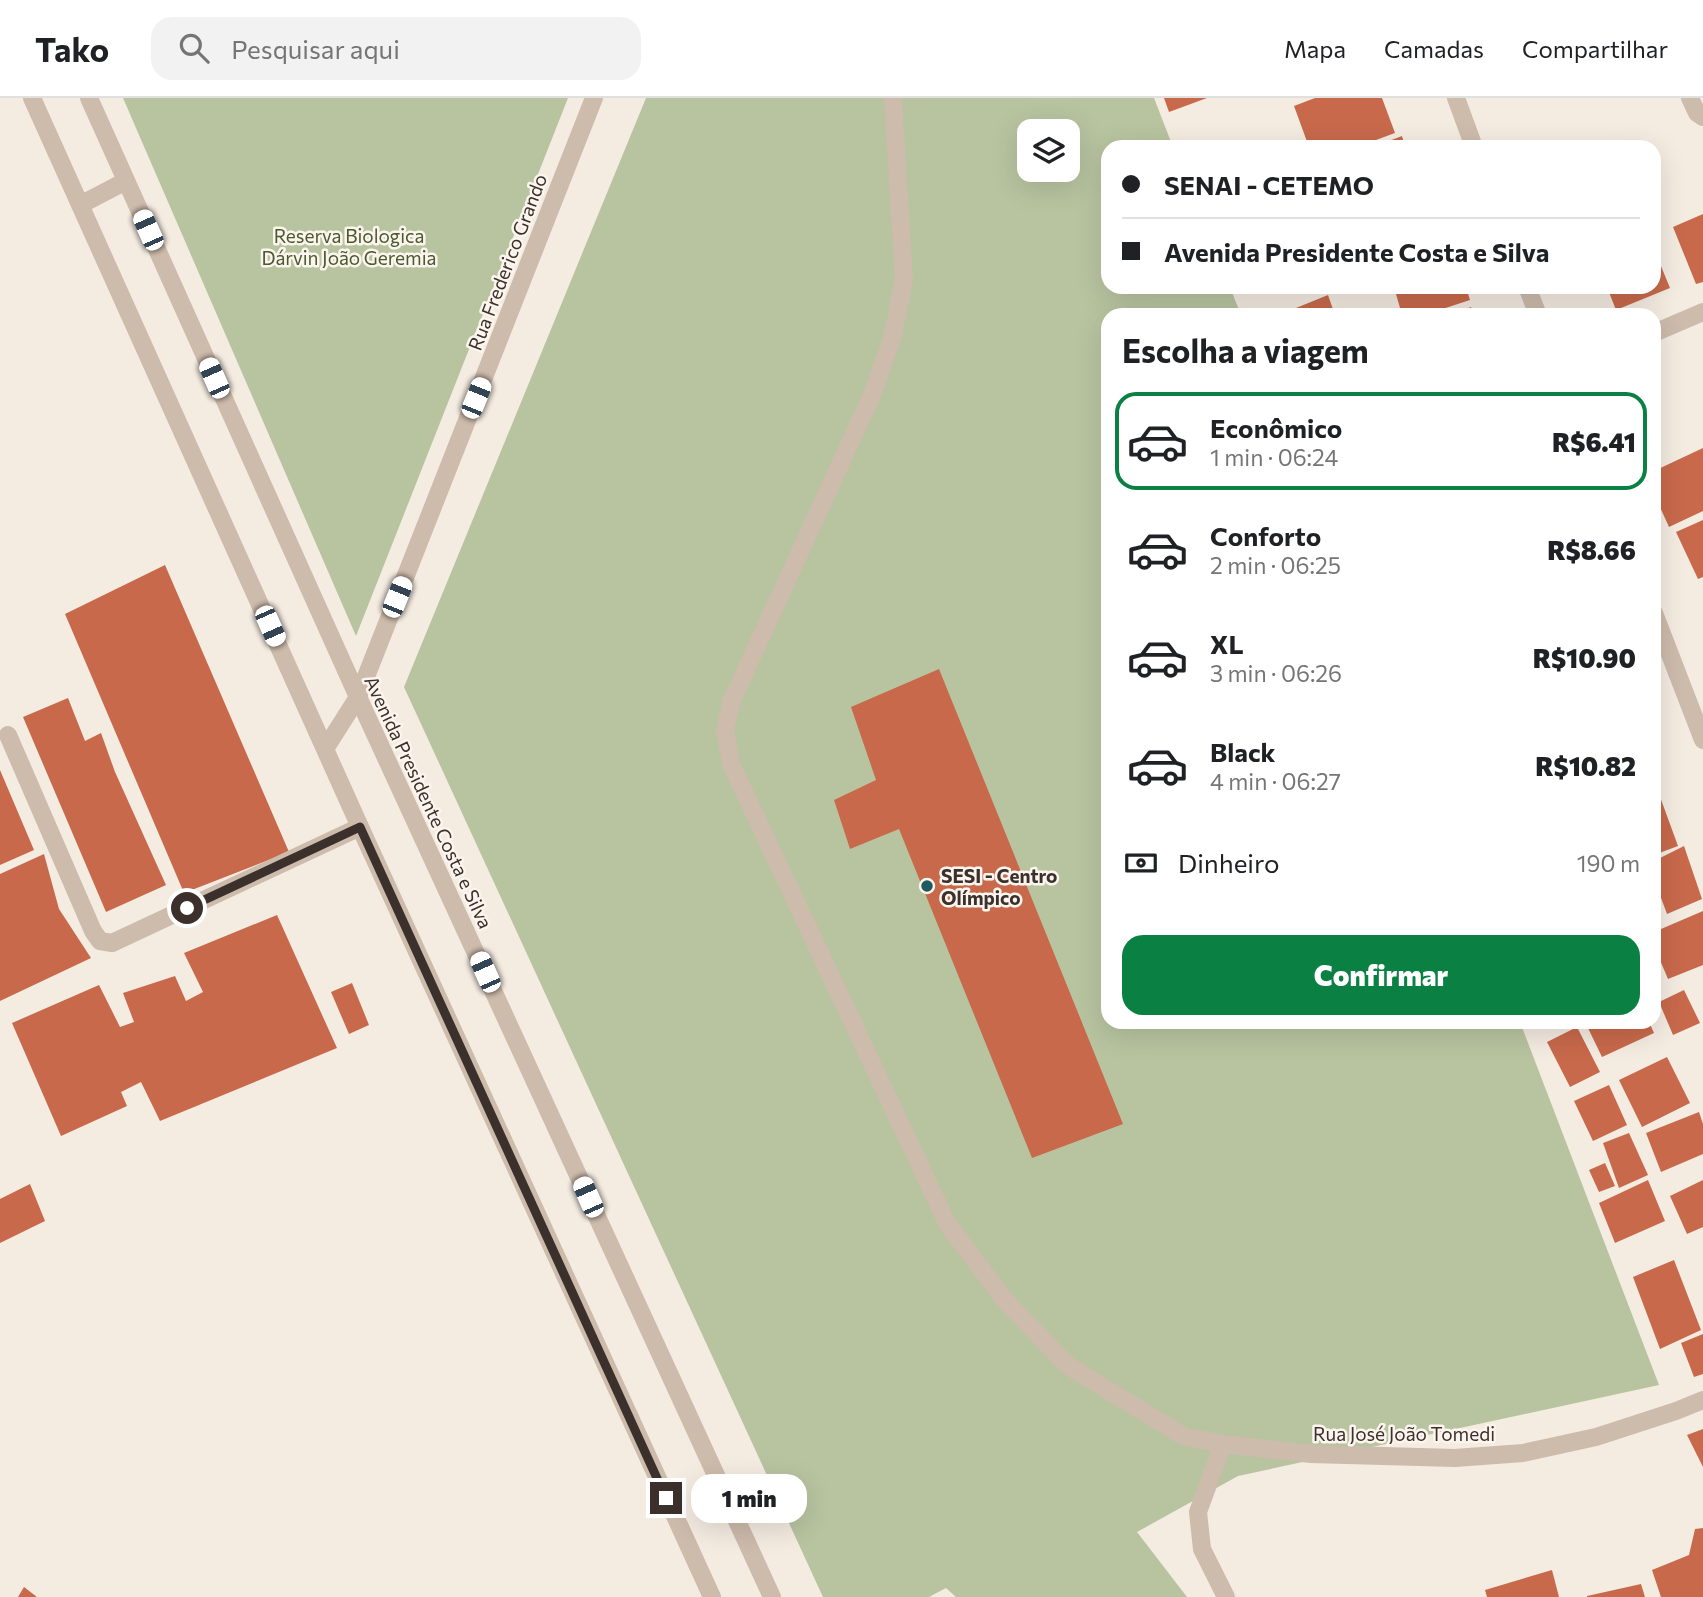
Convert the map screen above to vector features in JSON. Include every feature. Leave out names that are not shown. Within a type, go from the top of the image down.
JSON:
[{"type":"street","points":[[32,98],[360,827],[712,1597]]},
{"type":"street","name":"Avenida Presidente Costa e Silva","points":[[89,98],[358,697],[772,1597]]},
{"type":"street","name":"Rua Frederico Grando","points":[[325,749],[358,697],[594,98]]},
{"type":"street","name":"Rua José João Tomedi","points":[[893,98],[904,280],[892,339],[866,410],[732,700],[725,729],[731,764],[947,1223],[1003,1298],[1067,1365],[1183,1436],[1223,1444],[1311,1454],[1455,1458],[1523,1453],[1596,1437],[1703,1400]]},
{"type":"street","points":[[1456,98],[1471,140]]},
{"type":"street","points":[[1690,98],[1697,113],[1703,117]]},
{"type":"street","points":[[80,205],[126,181]]},
{"type":"street","points":[[1661,330],[1703,312]]},
{"type":"street","points":[[1661,632],[1703,740]]},
{"type":"street","points":[[8,735],[93,931],[100,941],[112,943],[360,827]]},
{"type":"street","points":[[1223,1444],[1198,1512],[1202,1549],[1226,1597]]},
{"type":"green space","name":"Reserva Biologica Dárvin João Geremia","points":[[123,98],[568,98],[356,636]]},
{"type":"green space","points":[[646,98],[1154,98],[1170,140],[1101,140],[1101,294],[1233,294],[1238,308],[1101,308],[1101,1029],[1523,1029],[1659,1385],[1238,1476],[1137,1532],[1187,1597],[956,1597],[946,1588],[929,1597],[823,1597],[404,687]]},
{"type":"building","points":[[1164,98],[1207,98],[1169,112]]},
{"type":"building","points":[[1315,98],[1382,98],[1395,133],[1376,140],[1306,140],[1294,106]]},
{"type":"building","points":[[1703,214],[1703,282],[1696,284],[1673,227]]},
{"type":"building","points":[[1661,266],[1670,288],[1661,292]]},
{"type":"building","points":[[1396,294],[1468,294],[1470,300],[1445,308],[1400,308]]},
{"type":"building","points":[[1610,294],[1655,294],[1621,308],[1615,308]]},
{"type":"building","points":[[1328,295],[1333,308],[1296,308]]},
{"type":"building","points":[[1703,448],[1703,511],[1669,527],[1661,509],[1661,468]]},
{"type":"building","points":[[1703,520],[1703,577],[1698,579],[1676,532]]},
{"type":"building","points":[[165,565],[289,852],[184,893],[65,614]]},
{"type":"building","points":[[939,669],[1123,1124],[1032,1158],[899,829],[850,849],[834,800],[876,780],[851,707]]},
{"type":"building","points":[[68,698],[85,741],[101,733],[115,772],[166,885],[106,912],[23,717]]},
{"type":"building","points":[[0,770],[34,850],[0,865]]},
{"type":"building","points":[[1661,799],[1678,846],[1661,852]]},
{"type":"building","points":[[1684,846],[1702,899],[1667,914],[1661,898],[1661,858]]},
{"type":"building","points":[[44,854],[59,909],[91,958],[0,1001],[0,874]]},
{"type":"building","points":[[1703,911],[1703,965],[1668,979],[1661,962],[1661,929]]},
{"type":"building","points":[[277,915],[337,1048],[160,1121],[141,1082],[121,1092],[127,1106],[61,1136],[12,1023],[99,985],[120,1027],[134,1022],[123,993],[175,976],[186,1001],[203,992],[184,953]]},
{"type":"building","points":[[352,983],[369,1025],[349,1034],[331,992]]},
{"type":"building","points":[[1684,990],[1700,1023],[1673,1035],[1661,1001]]},
{"type":"building","points":[[1578,1029],[1600,1072],[1570,1087],[1547,1042]]},
{"type":"building","points":[[1588,1029],[1652,1029],[1654,1033],[1602,1057]]},
{"type":"building","points":[[1667,1057],[1690,1103],[1642,1127],[1619,1080]]},
{"type":"building","points":[[1609,1085],[1627,1125],[1593,1141],[1574,1101]]},
{"type":"building","points":[[1699,1112],[1703,1124],[1703,1154],[1661,1172],[1646,1133]]},
{"type":"building","points":[[1629,1133],[1648,1175],[1619,1188],[1603,1143]]},
{"type":"building","points":[[1605,1163],[1615,1186],[1599,1192],[1589,1170]]},
{"type":"building","points":[[1648,1180],[1665,1221],[1615,1243],[1599,1203]]},
{"type":"building","points":[[1703,1180],[1703,1227],[1687,1234],[1670,1196]]},
{"type":"building","points":[[30,1184],[45,1221],[0,1243],[0,1199]]},
{"type":"building","points":[[1674,1260],[1701,1330],[1660,1349],[1633,1277]]},
{"type":"building","points":[[1703,1334],[1703,1374],[1694,1377],[1681,1343]]},
{"type":"building","points":[[1703,1429],[1703,1467],[1687,1435]]},
{"type":"building","points":[[1703,1528],[1703,1597],[1661,1597],[1652,1570],[1689,1555],[1695,1529]]},
{"type":"building","points":[[1552,1570],[1559,1597],[1487,1597],[1485,1590]]},
{"type":"building","points":[[1641,1584],[1645,1597],[1587,1597],[1587,1596]]},
{"type":"building","points":[[24,1587],[37,1597],[18,1597]]},
{"type":"place","name":"SESI - Centro Olímpico","points":[[927,886]]},
{"type":"route","points":[[187,908],[360,827],[666,1498]]}]
